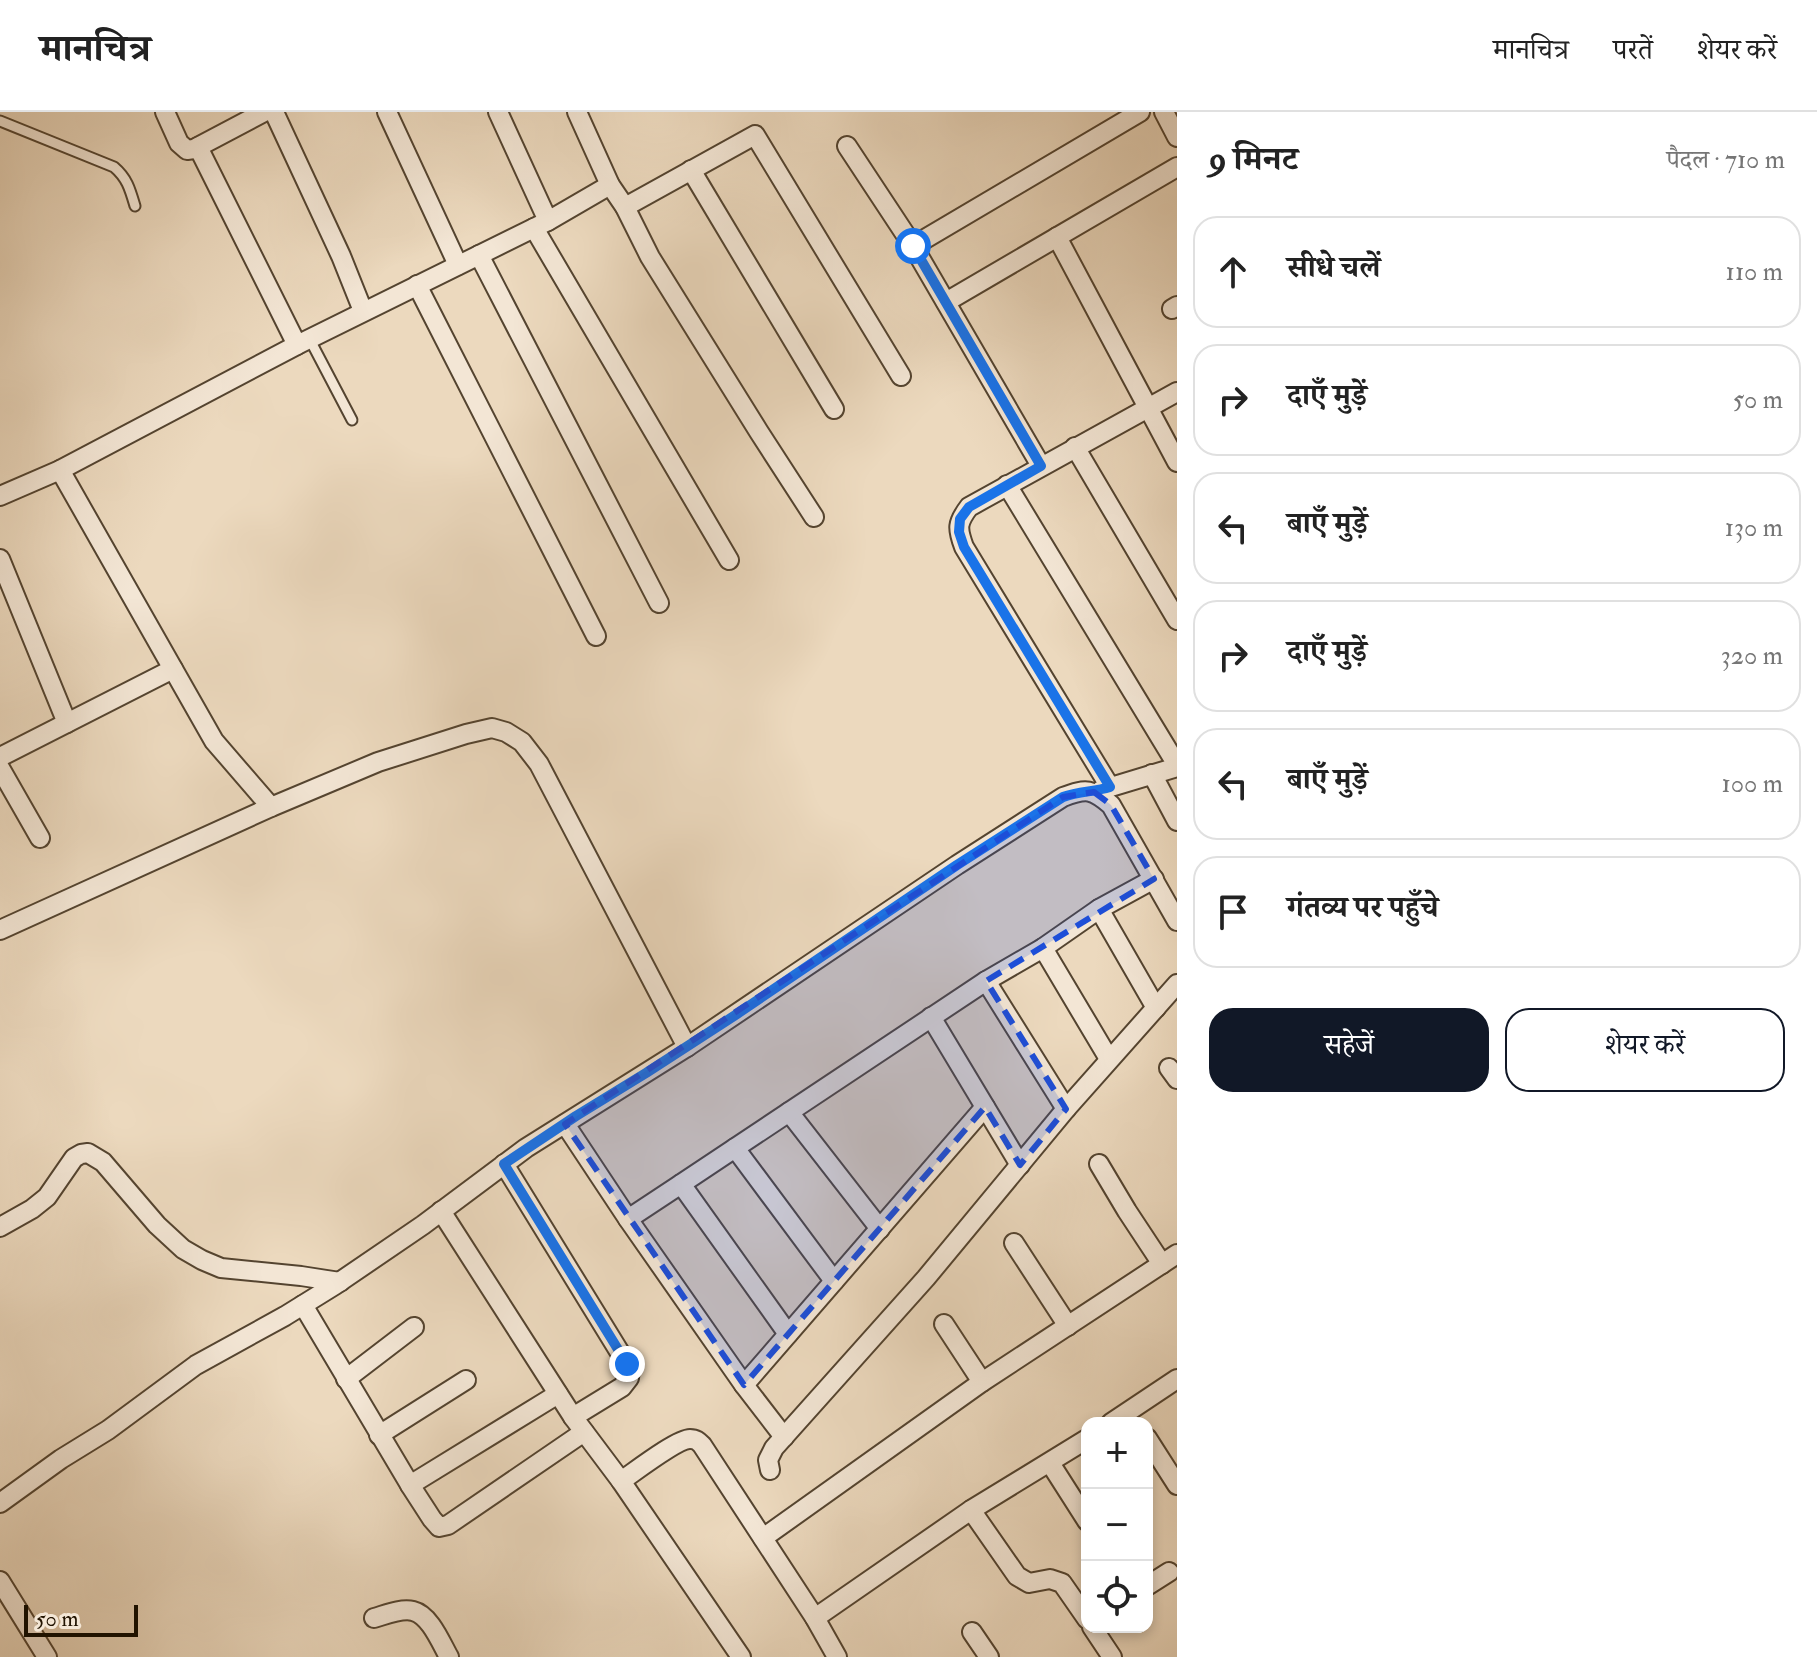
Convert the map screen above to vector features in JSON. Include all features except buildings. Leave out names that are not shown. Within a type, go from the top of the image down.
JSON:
[{"type":"street","points":[[165,112],[182,148],[187,150],[264,112]]},
{"type":"street","points":[[274,112],[363,311]]},
{"type":"street","points":[[387,112],[458,265]]},
{"type":"street","points":[[498,112],[541,224],[729,560]]},
{"type":"street","points":[[577,112],[610,185],[625,207],[650,257],[814,517]]},
{"type":"street","points":[[913,246],[1140,112]]},
{"type":"street","points":[[1164,112],[1177,137]]},
{"type":"street","points":[[625,207],[755,135],[901,376]]},
{"type":"street","points":[[847,146],[913,246],[1041,466]]},
{"type":"street","points":[[198,147],[303,342]]},
{"type":"street","points":[[946,302],[1177,167]]},
{"type":"street","points":[[691,170],[834,409]]},
{"type":"street","points":[[0,496],[60,470],[363,311],[541,224],[610,185]]},
{"type":"street","points":[[1057,237],[1177,462]]},
{"type":"street","points":[[479,255],[659,603]]},
{"type":"street","points":[[417,285],[596,636]]},
{"type":"street","points":[[1177,392],[969,507],[960,519],[959,532],[964,547],[1177,921]]},
{"type":"street","points":[[1075,447],[1177,620]]},
{"type":"street","points":[[60,470],[214,741],[271,807]]},
{"type":"street","points":[[0,1503],[108,1430],[196,1365],[340,1282],[526,1148],[687,1047],[1063,797],[1079,791],[1102,789],[1177,766],[1007,485]]},
{"type":"street","points":[[0,559],[67,723]]},
{"type":"street","points":[[0,757],[173,669]]},
{"type":"street","points":[[0,930],[378,762],[492,728],[522,742],[539,764],[687,1047]]},
{"type":"street","points":[[0,768],[40,838]]},
{"type":"street","points":[[1152,774],[1177,821]]},
{"type":"street","points":[[628,1219],[986,981],[1043,948],[1099,909],[1154,879]]},
{"type":"street","points":[[1099,909],[1156,1008]]},
{"type":"street","points":[[1043,948],[1109,1059]]},
{"type":"street","points":[[986,981],[1066,1109]]},
{"type":"street","points":[[770,1470],[769,1456],[784,1437],[926,1278],[1066,1109],[1177,984]]},
{"type":"street","points":[[931,1017],[1020,1165]]},
{"type":"street","points":[[744,1385],[985,1107]]},
{"type":"street","points":[[789,1112],[880,1229]]},
{"type":"street","points":[[565,1124],[744,1385],[784,1437]]},
{"type":"street","points":[[735,1148],[834,1281]]},
{"type":"street","points":[[1,1223],[32,1209],[47,1197],[74,1158],[88,1153],[103,1162],[157,1225],[183,1249],[202,1260],[221,1268],[340,1282]]},
{"type":"street","points":[[303,1305],[410,1485],[435,1524],[443,1527],[579,1424],[629,1378],[630,1369],[504,1164]]},
{"type":"street","points":[[763,1538],[982,1382],[1170,1259],[1127,1211],[1099,1164]]},
{"type":"street","points":[[681,1184],[788,1334]]},
{"type":"street","points":[[441,1211],[558,1394],[739,1656]]},
{"type":"street","points":[[1014,1243],[1068,1326]]},
{"type":"street","points":[[944,1324],[982,1382]]},
{"type":"street","points":[[346,1379],[414,1327]]},
{"type":"street","points":[[1134,1417],[1177,1379]]},
{"type":"street","points":[[379,1435],[466,1380]]},
{"type":"street","points":[[410,1485],[558,1394]]},
{"type":"street","points":[[621,1481],[686,1439],[702,1445],[837,1657]]},
{"type":"street","points":[[815,1618],[971,1510],[1081,1443]]},
{"type":"street","points":[[1153,1447],[1177,1485]]},
{"type":"street","points":[[1050,1463],[1081,1512]]},
{"type":"street","points":[[971,1510],[1017,1576],[1029,1583],[1050,1579],[1062,1583],[1081,1610]]},
{"type":"street","points":[[1153,1582],[1169,1572]]},
{"type":"street","points":[[0,1581],[47,1657]]},
{"type":"street","points":[[374,1618],[415,1611],[428,1622],[449,1657]]},
{"type":"street","points":[[972,1632],[989,1657]]},
{"type":"street","points":[[1096,1633],[1112,1657]]},
{"type":"lane","points":[[0,121],[114,167],[129,183],[135,206]]},
{"type":"lane","points":[[303,342],[352,420]]},
{"type":"highlighted area","points":[[1094,792],[1111,805],[1154,879],[986,981],[1066,1109],[1020,1165],[985,1107],[744,1385],[565,1124],[1063,797]]},
{"type":"route","points":[[627,1364],[504,1164],[737,1014],[1063,797],[1079,791],[1094,792],[1110,787],[964,547],[959,532],[960,519],[969,507],[1041,466],[913,246]]}]
